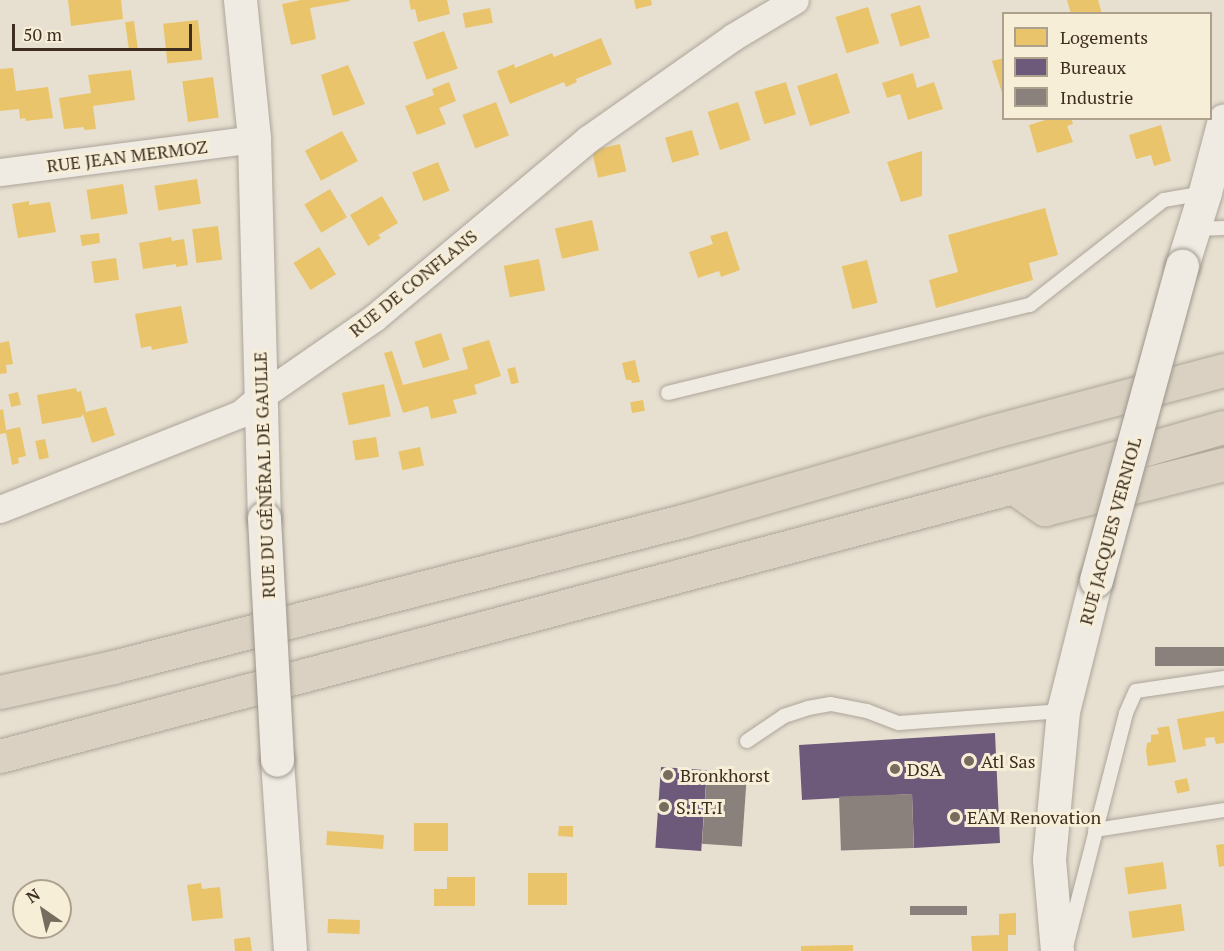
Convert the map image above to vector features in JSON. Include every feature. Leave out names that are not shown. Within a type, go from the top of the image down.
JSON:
[{"type":"highway","points":[[0,692],[125,664],[686,520],[987,432],[1224,370]]},
{"type":"highway","points":[[0,756],[1013,487],[1224,427]]},
{"type":"highway","points":[[1013,487],[1045,509],[1224,464]]},
{"type":"street","name":"RUE DU GÉNÉRAL DE GAULLE","points":[[240,0],[254,139],[264,518],[290,951]]},
{"type":"street","name":"RUE DE CONFLANS","points":[[0,509],[240,414],[260,397],[374,318],[588,139],[733,37],[795,0]]},
{"type":"street","name":"RUE JACQUES VERNIOL","points":[[1057,951],[1049,859],[1064,711],[1096,580],[1182,266],[1208,229],[1205,192],[1224,120]]},
{"type":"street","name":"RUE JEAN MERMOZ","points":[[0,172],[254,139]]},
{"type":"lane","points":[[668,393],[1029,305],[1164,200],[1205,192]]},
{"type":"lane","points":[[1065,951],[1126,713],[1136,691],[1224,678]]},
{"type":"lane","points":[[747,741],[784,716],[808,708],[831,704],[867,711],[898,723],[1064,711]]},
{"type":"lane","points":[[1095,830],[1224,810]]},
{"type":"building: Logements","points":[[68,0],[121,0],[123,19],[71,26]]},
{"type":"building: Logements","points":[[301,0],[350,1],[310,8],[316,39],[291,45],[282,4]]},
{"type":"building: Logements","points":[[409,0],[447,0],[450,14],[418,22],[415,9],[411,10]]},
{"type":"building: Logements","points":[[634,0],[651,0],[652,5],[636,9]]},
{"type":"building: Logements","points":[[1067,0],[1098,0],[1101,12],[1070,12]]},
{"type":"building: Logements","points":[[920,5],[930,38],[900,47],[890,14]]},
{"type":"building: Logements","points":[[868,7],[879,43],[847,53],[835,17]]},
{"type":"building: Logements","points":[[490,8],[493,23],[465,28],[463,13]]},
{"type":"building: Logements","points":[[198,20],[202,60],[167,63],[163,24]]},
{"type":"building: Logements","points":[[134,21],[138,50],[129,51],[125,22]]},
{"type":"building: Logements","points":[[444,31],[458,69],[427,80],[413,42]]},
{"type":"building: Logements","points":[[601,38],[612,64],[576,79],[577,82],[566,87],[564,82],[510,104],[497,71],[514,64],[515,68],[552,53],[554,57]]},
{"type":"building: Logements","points":[[1002,58],[1002,93],[992,61]]},
{"type":"building: Logements","points":[[348,65],[365,104],[333,116],[321,75]]},
{"type":"building: Logements","points":[[13,68],[16,91],[48,87],[53,118],[26,121],[25,118],[20,119],[19,109],[0,111],[0,69]]},
{"type":"building: Logements","points":[[131,70],[135,100],[93,106],[96,129],[84,130],[84,127],[64,129],[59,98],[91,93],[88,75]]},
{"type":"building: Logements","points":[[837,73],[850,113],[810,126],[797,86]]},
{"type":"building: Logements","points":[[913,73],[917,88],[934,82],[943,109],[908,120],[900,94],[887,98],[882,83]]},
{"type":"building: Logements","points":[[213,77],[219,118],[188,122],[182,81]]},
{"type":"building: Logements","points":[[449,82],[456,101],[439,108],[446,124],[417,135],[405,106],[434,95],[432,89]]},
{"type":"building: Logements","points":[[786,82],[796,115],[764,124],[754,92]]},
{"type":"building: Logements","points":[[496,102],[509,136],[475,149],[462,115]]},
{"type":"building: Logements","points":[[738,102],[750,140],[720,150],[708,112]]},
{"type":"building: Logements","points":[[1045,120],[1072,120],[1073,124],[1067,126],[1073,142],[1037,153],[1029,125]]},
{"type":"building: Logements","points":[[1161,125],[1171,161],[1154,166],[1151,155],[1136,159],[1129,135]]},
{"type":"building: Logements","points":[[692,130],[699,155],[672,163],[665,138]]},
{"type":"building: Logements","points":[[342,131],[358,161],[321,181],[305,151]]},
{"type":"building: Logements","points":[[620,144],[626,171],[598,178],[592,151]]},
{"type":"building: Logements","points":[[922,151],[922,196],[901,202],[887,162]]},
{"type":"building: Logements","points":[[438,162],[450,191],[424,201],[412,172]]},
{"type":"building: Logements","points":[[197,179],[201,204],[158,210],[155,186]]},
{"type":"building: Logements","points":[[123,184],[128,214],[91,219],[86,190]]},
{"type":"building: Logements","points":[[330,189],[347,217],[321,233],[304,204]]},
{"type":"building: Logements","points":[[382,196],[398,223],[378,235],[381,238],[368,246],[350,215]]},
{"type":"building: Logements","points":[[29,201],[29,205],[50,202],[56,232],[18,238],[12,204]]},
{"type":"building: Logements","points":[[1045,208],[1058,255],[1029,263],[1033,280],[936,308],[929,280],[958,272],[948,235]]},
{"type":"building: Logements","points":[[592,220],[599,250],[562,259],[555,229]]},
{"type":"building: Logements","points":[[218,226],[222,260],[196,263],[192,229]]},
{"type":"building: Logements","points":[[727,231],[740,270],[721,277],[719,271],[698,278],[689,252],[713,244],[710,236]]},
{"type":"building: Logements","points":[[99,233],[100,243],[82,246],[80,235]]},
{"type":"building: Logements","points":[[171,237],[172,241],[184,239],[188,265],[176,267],[176,264],[143,269],[139,243]]},
{"type":"building: Logements","points":[[319,247],[336,274],[311,290],[294,263]]},
{"type":"building: Logements","points":[[116,258],[119,280],[94,283],[91,261]]},
{"type":"building: Logements","points":[[539,259],[545,290],[510,297],[504,266]]},
{"type":"building: Logements","points":[[867,260],[878,303],[852,309],[842,266]]},
{"type":"building: Logements","points":[[181,306],[188,343],[152,350],[151,346],[141,348],[135,314]]},
{"type":"building: Logements","points":[[441,333],[450,360],[423,368],[414,342]]},
{"type":"building: Logements","points":[[489,340],[501,376],[474,385],[477,394],[453,400],[457,413],[431,419],[428,406],[403,413],[384,353],[392,351],[403,385],[468,369],[462,348]]},
{"type":"building: Logements","points":[[9,341],[13,364],[6,365],[7,373],[0,374],[0,343]]},
{"type":"building: Logements","points":[[635,360],[640,382],[632,383],[631,380],[626,380],[622,363]]},
{"type":"building: Logements","points":[[515,367],[519,383],[511,384],[507,369]]},
{"type":"building: Logements","points":[[384,384],[391,416],[349,425],[342,393]]},
{"type":"building: Logements","points":[[76,388],[77,392],[81,391],[86,412],[106,407],[115,435],[92,443],[83,414],[81,417],[42,424],[37,395]]},
{"type":"building: Logements","points":[[18,392],[21,405],[11,407],[8,394]]},
{"type":"building: Logements","points":[[643,400],[645,411],[632,413],[630,402]]},
{"type":"building: Logements","points":[[3,409],[6,430],[20,427],[26,456],[18,458],[19,463],[12,465],[6,433],[0,434],[0,410]]},
{"type":"building: Logements","points":[[376,437],[379,457],[355,461],[352,441]]},
{"type":"building: Logements","points":[[45,439],[49,458],[39,460],[35,441]]},
{"type":"building: Logements","points":[[420,447],[424,466],[402,470],[398,452]]},
{"type":"building: Logements","points":[[1224,711],[1224,743],[1216,744],[1214,737],[1205,738],[1206,746],[1183,750],[1177,719]]},
{"type":"building: Logements","points":[[1169,726],[1176,762],[1148,766],[1146,751],[1147,743],[1151,742],[1151,735],[1159,734],[1157,728]]},
{"type":"building: Logements","points":[[1187,778],[1190,791],[1177,794],[1174,781]]},
{"type":"building: Logements","points":[[414,823],[448,823],[448,851],[414,851]]},
{"type":"building: Logements","points":[[559,826],[573,826],[573,837],[558,836]]},
{"type":"building: Logements","points":[[327,831],[384,835],[383,849],[326,845]]},
{"type":"building: Logements","points":[[1224,844],[1224,866],[1219,867],[1216,845]]},
{"type":"building: Logements","points":[[1163,862],[1167,889],[1128,894],[1124,867]]},
{"type":"building: Logements","points":[[528,873],[567,873],[567,905],[528,905]]},
{"type":"building: Logements","points":[[447,877],[475,877],[475,906],[434,906],[434,889],[447,889]]},
{"type":"building: Logements","points":[[201,883],[202,889],[220,887],[223,918],[192,921],[187,885]]},
{"type":"building: Logements","points":[[1181,904],[1185,931],[1132,938],[1129,911]]},
{"type":"building: Logements","points":[[1016,913],[1016,935],[1008,935],[1008,951],[972,951],[971,936],[999,935],[999,914]]},
{"type":"building: Logements","points":[[328,919],[360,920],[359,934],[328,933]]},
{"type":"building: Logements","points":[[250,937],[252,951],[235,951],[234,939]]},
{"type":"building: Logements","points":[[853,945],[853,951],[801,951],[801,946]]},
{"type":"building: Bureaux","points":[[995,733],[1000,843],[914,848],[912,794],[802,800],[799,745]]},
{"type":"building: Bureaux","points":[[661,767],[707,770],[701,851],[655,848]]},
{"type":"building: Industrie","points":[[1155,647],[1224,647],[1224,666],[1155,666]]},
{"type":"building: Industrie","points":[[707,772],[747,775],[742,847],[702,844]]},
{"type":"building: Industrie","points":[[912,794],[914,848],[841,851],[839,797]]},
{"type":"building: Industrie","points":[[910,906],[967,906],[967,915],[910,915]]},
{"type":"place","name":"Atl Sas","points":[[969,761]]},
{"type":"place","name":"DSA","points":[[895,769]]},
{"type":"place","name":"Bronkhorst","points":[[668,775]]},
{"type":"place","name":"S.I.T.I","points":[[664,807]]},
{"type":"place","name":"EAM Renovation","points":[[955,817]]}]
